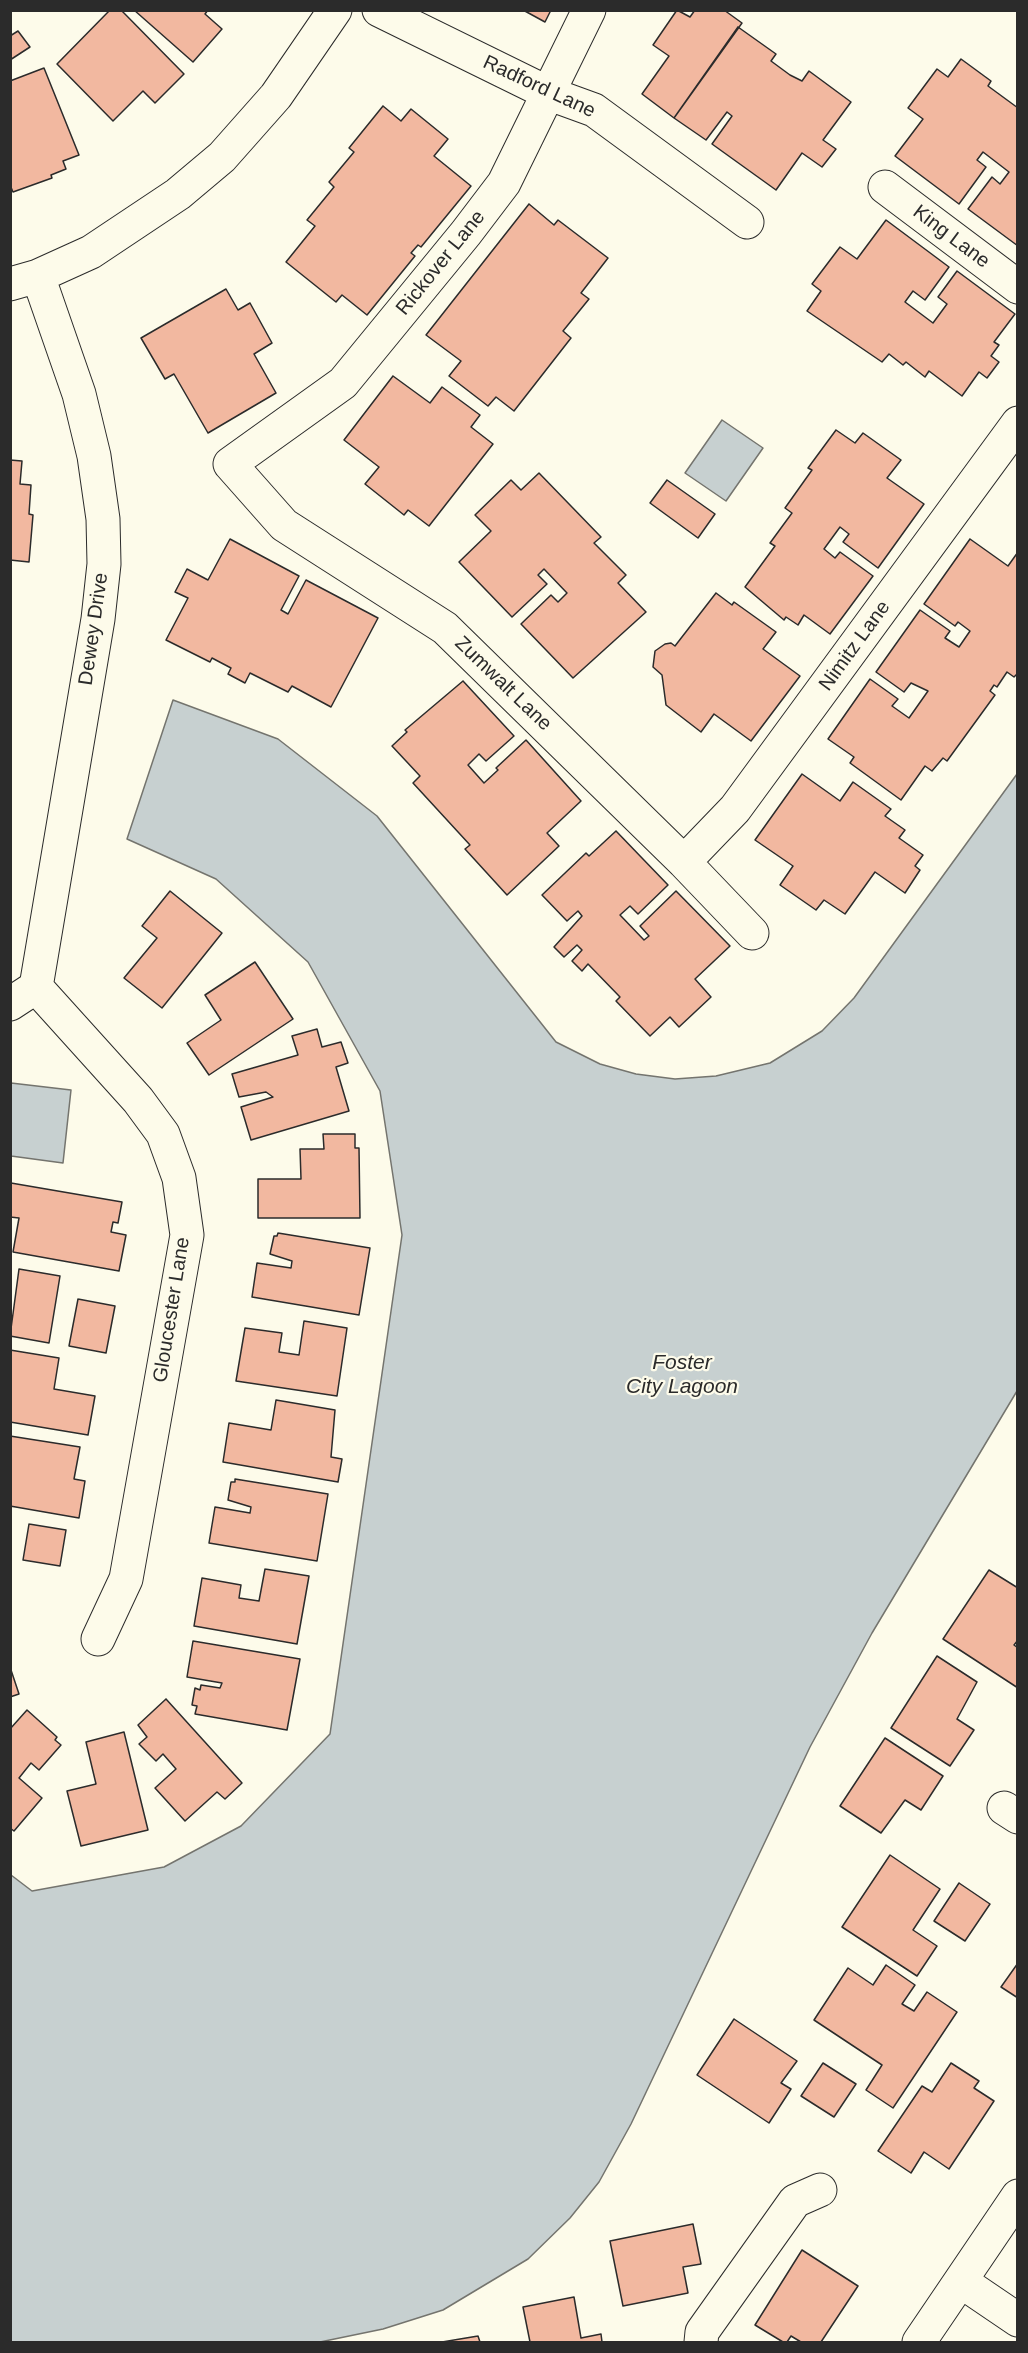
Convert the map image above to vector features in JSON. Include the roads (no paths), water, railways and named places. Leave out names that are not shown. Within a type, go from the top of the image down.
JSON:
[{"type":"street","points":[[24,280],[90,252],[133,226],[178,194],[222,157],[276,96],[335,10]]},
{"type":"street","name":"Radford Lane","points":[[379,10],[550,94],[594,110],[747,222]]},
{"type":"street","name":"Rickover Lane","points":[[231,464],[343,382],[466,233],[504,183],[550,94],[589,10]]},
{"type":"street","name":"King Lane","points":[[885,187],[1017,286]]},
{"type":"street","name":"Dewey Drive","points":[[23,995],[99,619],[104,564],[104,519],[94,456],[79,394],[24,280]]},
{"type":"street","name":"Nimitz Lane","points":[[684,862],[735,809],[1017,423]]},
{"type":"street","name":"Zumwalt Lane","points":[[231,464],[284,525],[445,628],[684,862],[752,933]]},
{"type":"street","name":"Gloucester Lane","points":[[23,995],[138,1100],[163,1134],[179,1178],[187,1234],[126,1579],[98,1639]]},
{"type":"street","points":[[701,2343],[702,2332],[795,2201],[820,2190]]},
{"type":"street","points":[[919,2343],[962,2282],[1017,2196]]},
{"type":"street","points":[[962,2282],[1017,2320]]},
{"type":"water","points":[[722,420],[763,448],[726,501],[685,473]]},
{"type":"water","name":"Foster City Lagoon","points":[[173,700],[278,739],[377,816],[556,1042],[600,1064],[636,1074],[675,1079],[716,1076],[770,1063],[822,1031],[854,998],[1017,774],[1017,1391],[872,1633],[810,1747],[631,2124],[599,2182],[570,2218],[528,2259],[443,2310],[383,2329],[320,2342],[11,2342],[11,1875],[32,1891],[164,1867],[241,1826],[330,1734],[402,1235],[380,1091],[308,962],[216,879],[127,839]]},
{"type":"water","points":[[11,1083],[71,1090],[63,1163],[11,1156]]}]
